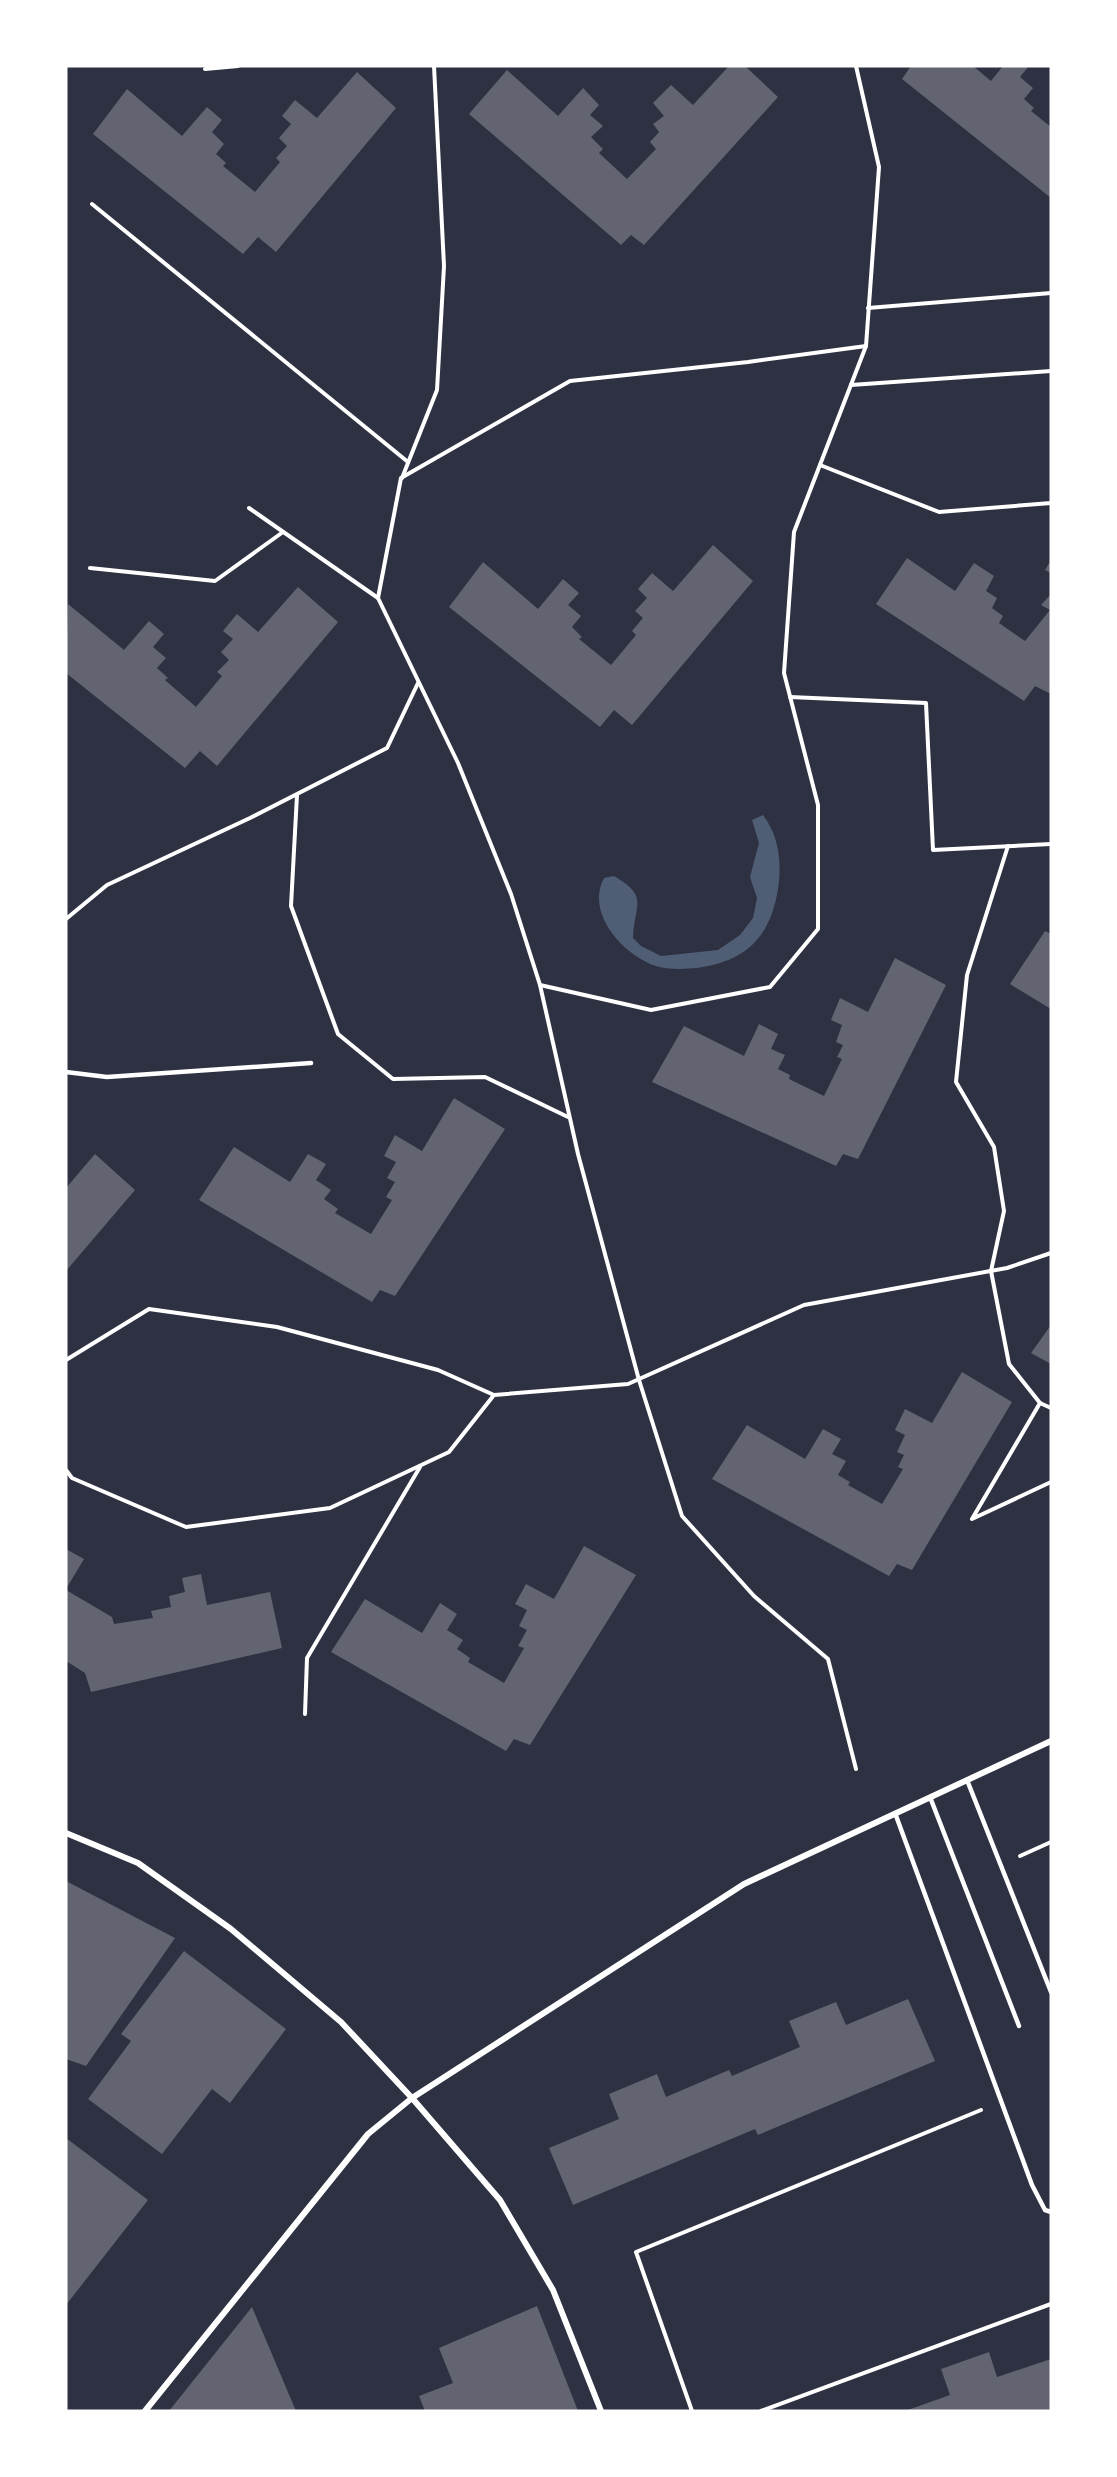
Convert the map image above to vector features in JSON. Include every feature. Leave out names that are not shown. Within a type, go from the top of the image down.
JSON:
[{"type":"street","points":[[145,2411],[368,2134],[412,2098],[744,1884],[1051,1741]]},
{"type":"street","points":[[66,1833],[138,1863],[231,1929],[341,2022],[412,2098],[500,2200],[553,2290],[601,2411]]},
{"type":"lane","points":[[66,1072],[107,1077],[311,1063]]},
{"type":"lane","points":[[967,1780],[1051,1992]]},
{"type":"lane","points":[[930,1797],[1019,2026]]},
{"type":"lane","points":[[896,1813],[1032,2185],[1045,2210],[1051,2212]]},
{"type":"path","points":[[205,69],[238,66]]},
{"type":"path","points":[[378,598],[401,478],[437,390],[444,266],[434,66]]},
{"type":"path","points":[[540,985],[651,1010],[770,987],[818,929],[818,805],[784,673],[794,532],[866,346],[879,167],[856,66]]},
{"type":"path","points":[[92,204],[408,462]]},
{"type":"path","points":[[868,308],[1051,293]]},
{"type":"path","points":[[401,478],[570,381],[748,362],[866,346]]},
{"type":"path","points":[[851,385],[1051,371]]},
{"type":"path","points":[[820,465],[939,512],[1051,503]]},
{"type":"path","points":[[249,508],[378,598],[458,763],[506,884],[540,985],[569,1117],[639,1380],[682,1516],[754,1596],[828,1659],[856,1769]]},
{"type":"path","points":[[90,568],[215,581],[283,532]]},
{"type":"path","points":[[66,919],[107,885],[297,795],[387,748],[418,683]]},
{"type":"path","points":[[790,697],[926,703],[933,850],[1051,844]]},
{"type":"path","points":[[297,795],[291,906],[338,1034],[393,1080],[485,1077],[569,1117]]},
{"type":"path","points":[[1008,846],[967,975],[956,1082],[994,1147],[1004,1211],[991,1271],[1009,1364],[1040,1403],[1051,1408]]},
{"type":"path","points":[[66,1360],[149,1309],[278,1327],[438,1370],[494,1395],[628,1384],[804,1305],[991,1271],[1051,1253]]},
{"type":"path","points":[[66,1470],[72,1478],[186,1527],[330,1508],[449,1452],[494,1395]]},
{"type":"path","points":[[1040,1403],[972,1519],[1051,1482]]},
{"type":"path","points":[[305,1714],[307,1658],[421,1466]]},
{"type":"path","points":[[1000,1864],[1051,1842]]},
{"type":"path","points":[[692,2411],[636,2252],[1002,2102]]},
{"type":"path","points":[[761,2411],[1051,2304]]},
{"type":"water","points":[[763,815],[773,832],[778,850],[780,869],[778,889],[769,921],[762,934],[742,953],[714,965],[666,968],[656,966],[631,953],[610,931],[599,905],[599,891],[604,878],[614,876],[625,883],[636,896],[637,909],[633,938],[641,946],[661,956],[718,950],[740,935],[753,918],[757,898],[750,877],[759,843],[752,820]]},
{"type":"building","points":[[729,66],[745,66],[778,97],[644,245],[631,235],[621,245],[469,114],[507,70],[558,116],[583,88],[599,105],[590,115],[603,126],[591,137],[603,149],[599,153],[627,179],[656,149],[650,142],[659,132],[653,124],[664,116],[653,103],[671,85],[693,105]]},
{"type":"building","points":[[911,66],[973,66],[991,81],[1003,66],[1029,66],[1020,77],[1033,88],[1024,99],[1034,108],[1031,111],[1051,127],[1051,198],[902,79]]},
{"type":"building","points":[[357,72],[396,108],[276,252],[258,237],[243,254],[93,134],[127,89],[182,136],[207,107],[222,120],[212,132],[224,144],[216,154],[226,163],[223,166],[255,192],[280,162],[276,158],[287,146],[279,138],[291,124],[282,116],[295,100],[317,118]]},
{"type":"building","points":[[713,545],[753,581],[632,725],[614,710],[600,727],[449,607],[483,562],[538,609],[563,579],[579,593],[568,605],[581,616],[572,627],[582,637],[579,639],[611,665],[636,635],[632,631],[643,618],[635,611],[647,598],[638,589],[652,573],[673,591]]},
{"type":"building","points":[[907,558],[955,591],[974,563],[994,576],[986,591],[997,598],[992,608],[1003,616],[999,623],[1025,641],[1050,610],[1041,605],[1051,594],[1051,694],[1035,686],[1024,701],[876,604]]},
{"type":"building","points":[[1051,560],[1051,573],[1045,570]]},
{"type":"building","points":[[298,587],[338,622],[217,766],[200,751],[185,768],[66,673],[68,604],[124,650],[149,621],[164,634],[153,647],[166,658],[157,668],[168,678],[165,680],[196,707],[222,676],[217,672],[229,660],[221,652],[233,639],[223,631],[237,614],[258,632]]},
{"type":"building","points":[[1045,931],[1051,934],[1051,1009],[1010,984]]},
{"type":"building","points":[[895,958],[946,985],[858,1159],[843,1154],[836,1166],[652,1082],[684,1026],[744,1056],[759,1024],[778,1034],[771,1049],[785,1055],[778,1069],[790,1075],[789,1079],[824,1096],[842,1059],[837,1057],[843,1045],[836,1042],[842,1025],[831,1020],[840,998],[868,1012]]},
{"type":"building","points":[[454,1098],[505,1129],[395,1296],[380,1290],[372,1302],[199,1200],[234,1147],[290,1182],[308,1154],[326,1164],[316,1180],[331,1190],[324,1199],[338,1209],[335,1213],[371,1234],[392,1200],[386,1197],[395,1182],[387,1178],[396,1162],[384,1156],[395,1135],[422,1151]]},
{"type":"building","points":[[95,1154],[135,1190],[66,1271],[66,1188]]},
{"type":"building","points":[[1051,1325],[1051,1364],[1031,1353]]},
{"type":"building","points":[[962,1372],[1012,1402],[912,1570],[897,1564],[889,1576],[712,1479],[747,1425],[805,1459],[823,1429],[841,1439],[832,1454],[846,1461],[838,1475],[850,1482],[848,1485],[882,1504],[903,1469],[898,1467],[904,1455],[897,1452],[905,1435],[895,1430],[905,1409],[932,1423]]},
{"type":"building","points":[[584,1546],[636,1575],[530,1745],[514,1739],[506,1751],[331,1652],[365,1599],[422,1633],[440,1603],[457,1614],[447,1630],[463,1640],[457,1649],[470,1658],[468,1662],[504,1683],[524,1648],[518,1646],[527,1630],[519,1626],[527,1610],[515,1604],[526,1584],[554,1599]]},
{"type":"building","points":[[66,1549],[84,1559],[66,1589]]},
{"type":"building","points":[[201,1574],[207,1605],[270,1592],[282,1648],[91,1692],[85,1673],[66,1661],[66,1590],[112,1617],[114,1624],[153,1618],[151,1611],[171,1607],[169,1596],[185,1592],[182,1578]]},
{"type":"building","points":[[66,1881],[175,1938],[86,2066],[66,2059]]},
{"type":"building","points":[[184,1951],[286,2029],[230,2103],[212,2089],[162,2154],[88,2099],[131,2041],[121,2034]]},
{"type":"building","points":[[908,1999],[935,2061],[758,2135],[755,2129],[573,2205],[549,2148],[619,2119],[609,2094],[657,2074],[666,2097],[729,2070],[732,2076],[800,2047],[789,2021],[836,2002],[846,2025]]},
{"type":"building","points":[[66,2138],[148,2200],[66,2305]]},
{"type":"building","points":[[537,2306],[578,2411],[425,2411],[419,2396],[453,2383],[439,2348]]},
{"type":"building","points":[[252,2307],[296,2411],[169,2411]]},
{"type":"building","points":[[989,2352],[997,2377],[1051,2359],[1051,2411],[905,2411],[950,2395],[941,2369]]}]
